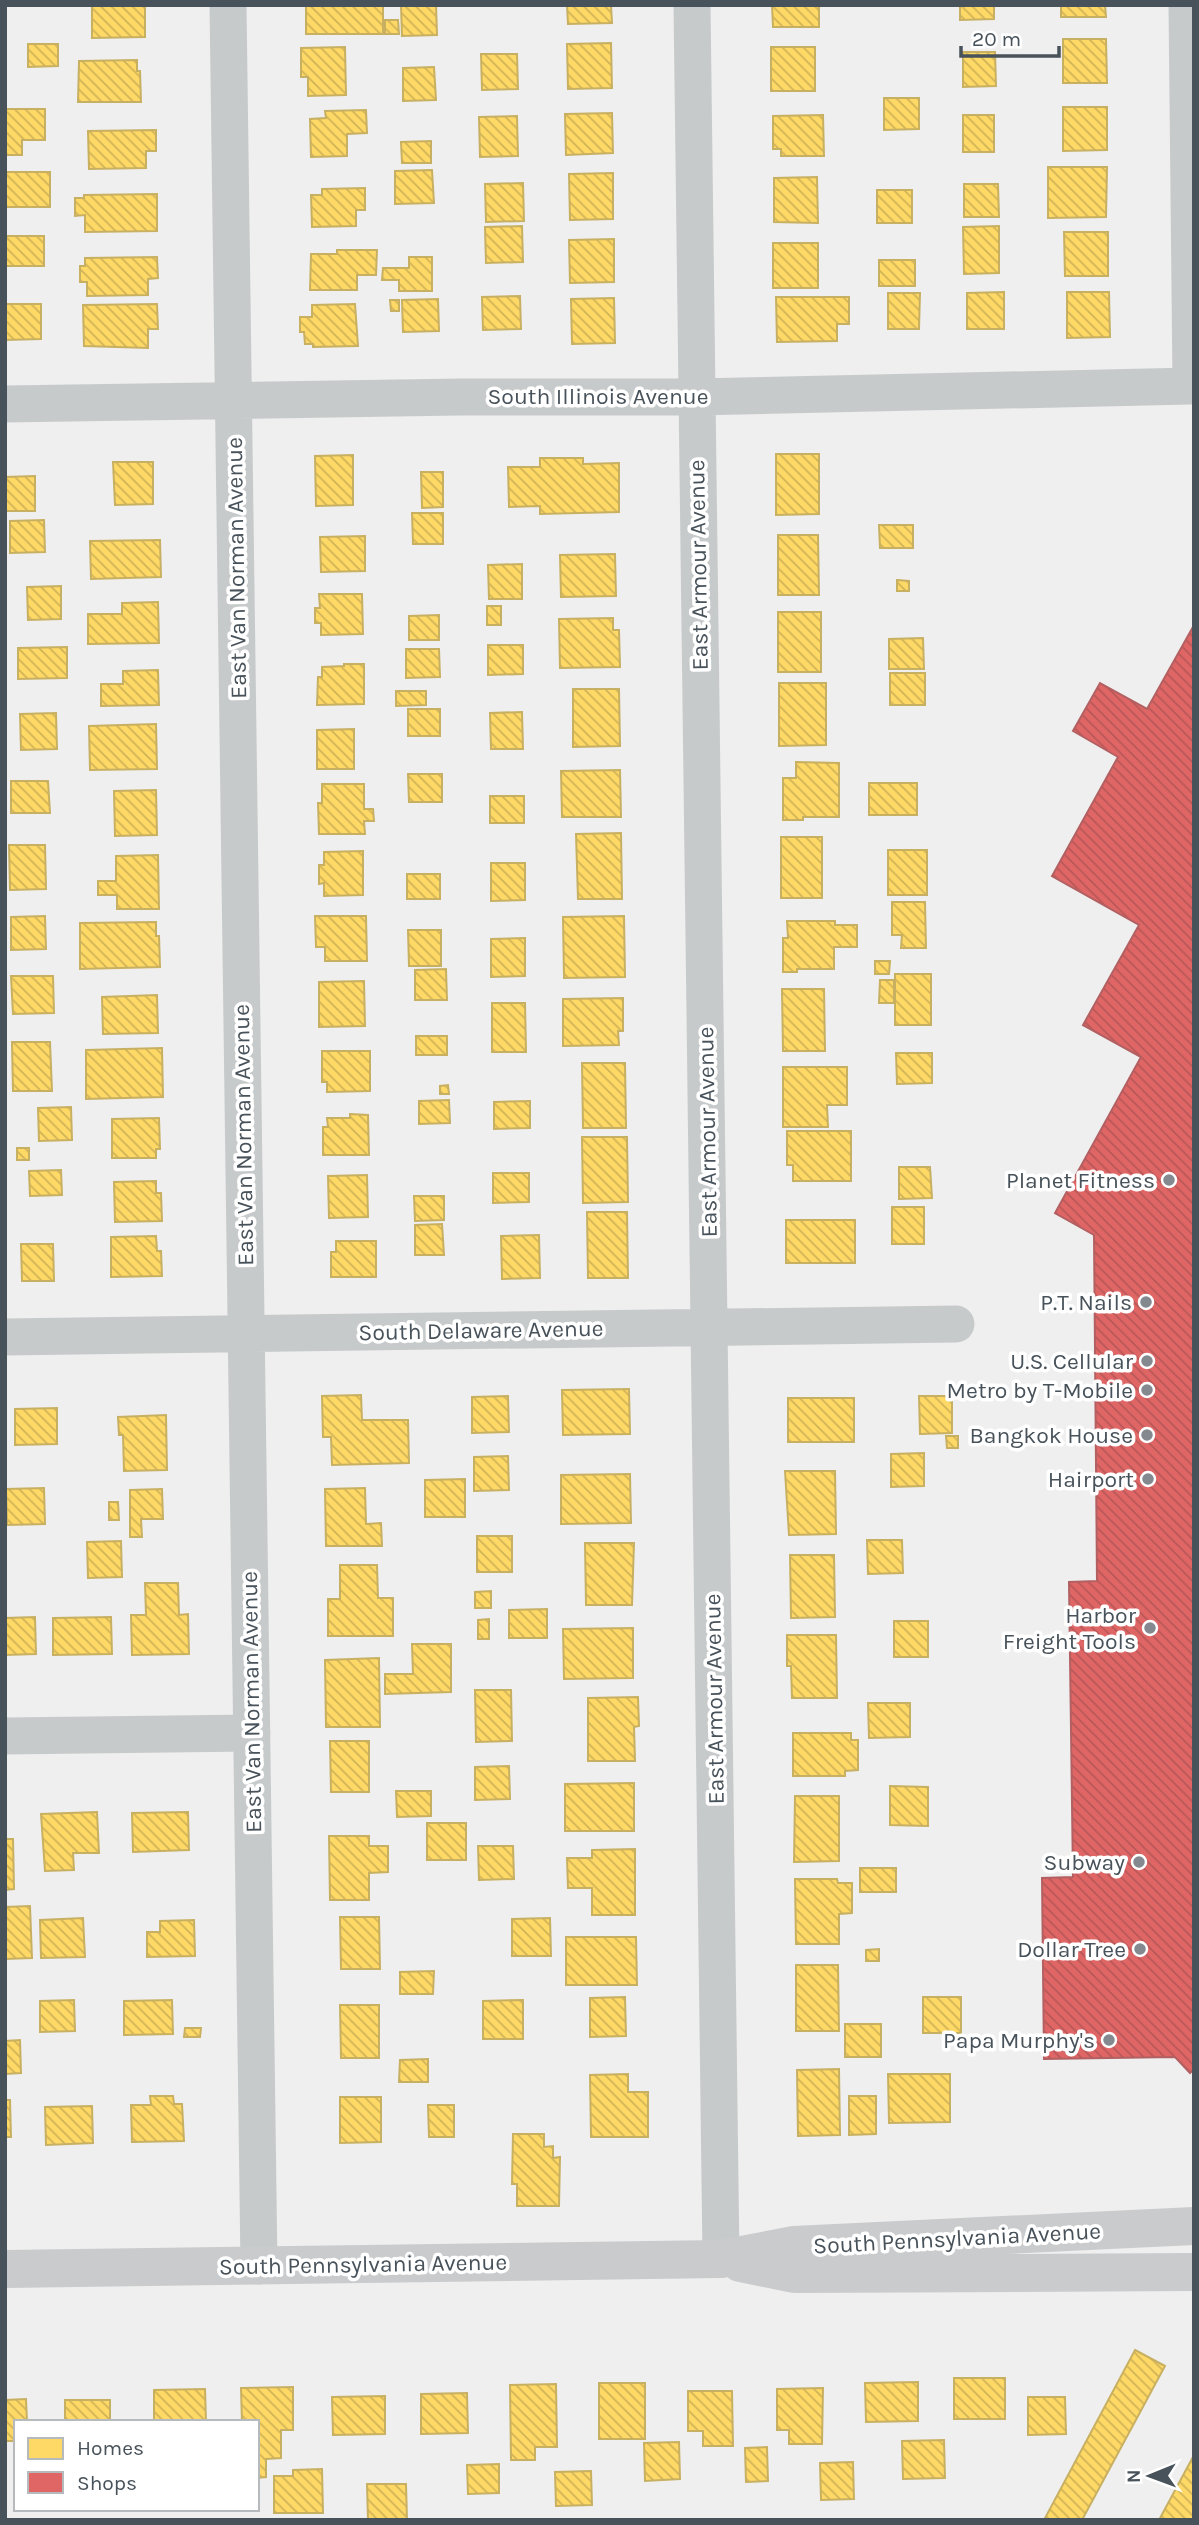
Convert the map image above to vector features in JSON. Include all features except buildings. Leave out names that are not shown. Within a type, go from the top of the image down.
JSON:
[{"type":"street","name":"East Van Norman Avenue","points":[[228,5],[259,2266]]},
{"type":"street","name":"East Armour Avenue","points":[[692,5],[721,2259]]},
{"type":"street","name":"South Illinois Avenue","points":[[5,404],[696,397],[1191,386],[1187,5]]},
{"type":"street","name":"South Delaware Avenue","points":[[5,1337],[956,1324]]},
{"type":"street","points":[[5,1736],[252,1733]]},
{"type":"street","name":"South Pennsylvania Avenue","points":[[5,2269],[721,2259],[794,2245],[1194,2227]]},
{"type":"street","name":"South Pennsylvania Avenue","points":[[721,2259],[794,2274],[1194,2272]]},
{"type":"place","name":"Planet Fitness","points":[[1169,1180]]},
{"type":"place","name":"P.T. Nails","points":[[1146,1302]]},
{"type":"place","name":"U.S. Cellular","points":[[1147,1361]]},
{"type":"place","name":"Metro by T-Mobile","points":[[1147,1390]]},
{"type":"place","name":"Bangkok House","points":[[1147,1435]]},
{"type":"place","name":"Hairport","points":[[1148,1479]]},
{"type":"place","name":"Harbor Freight Tools","points":[[1150,1628]]},
{"type":"place","name":"Subway","points":[[1139,1862]]},
{"type":"place","name":"Dollar Tree","points":[[1140,1949]]},
{"type":"place","name":"Papa Murphy's","points":[[1109,2040]]}]
